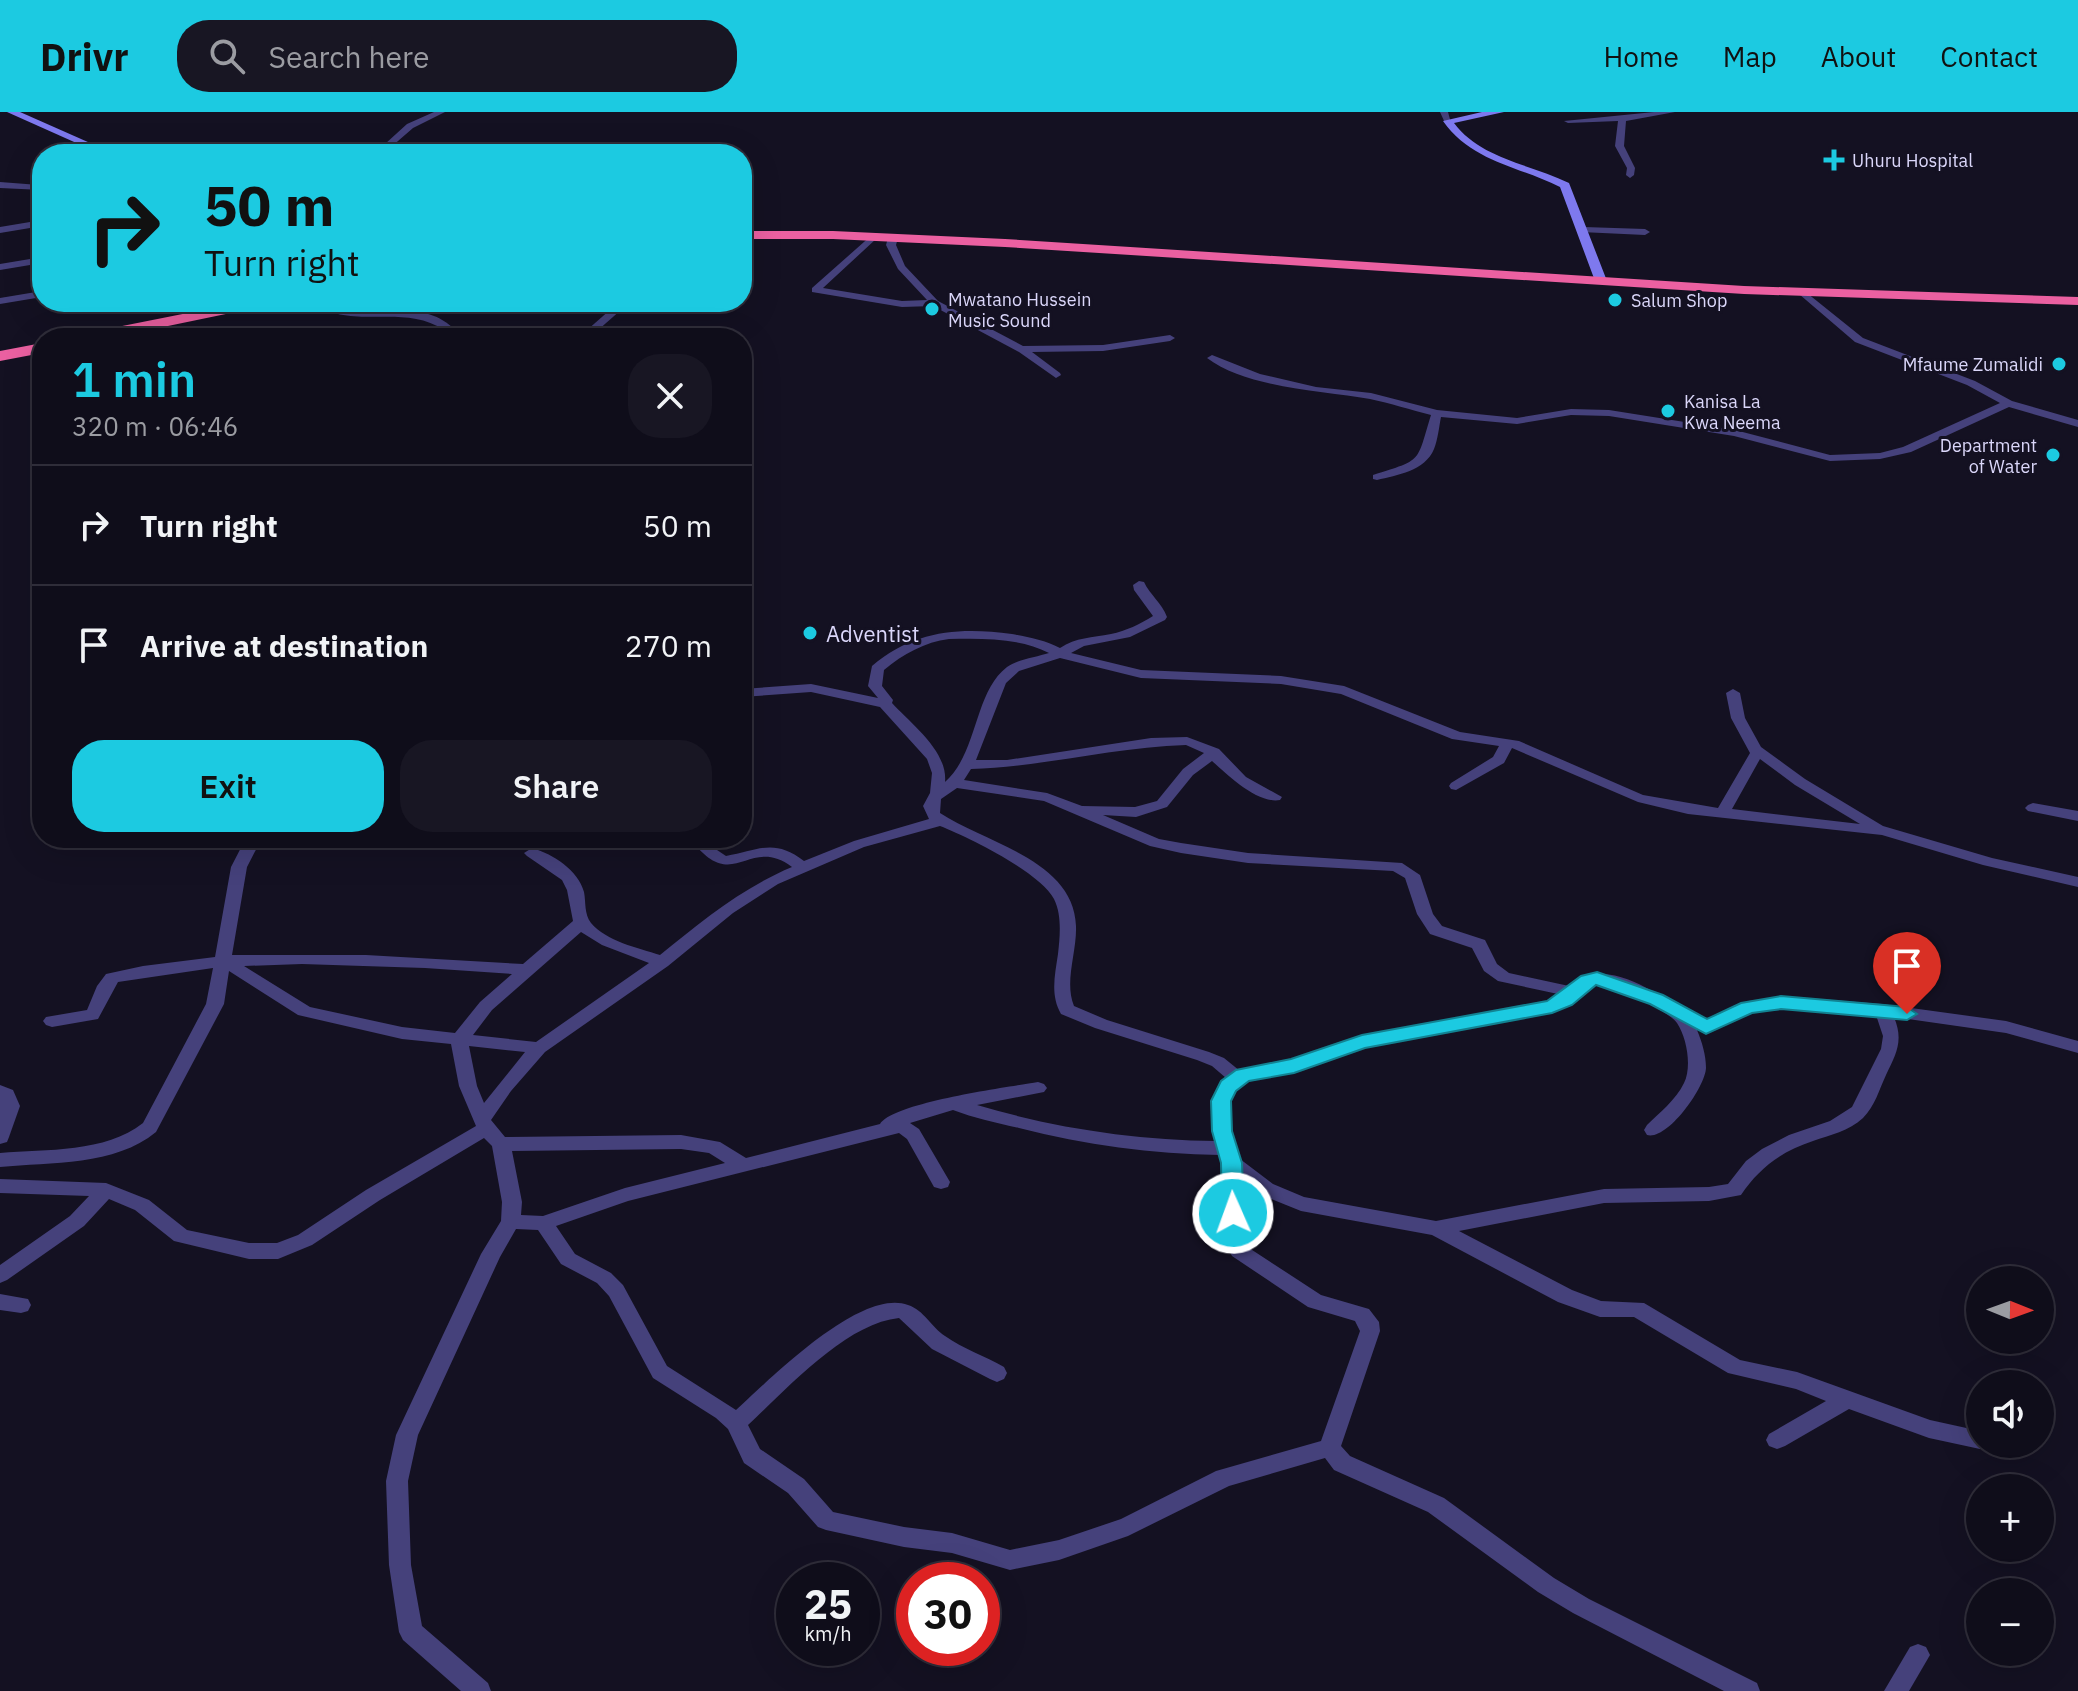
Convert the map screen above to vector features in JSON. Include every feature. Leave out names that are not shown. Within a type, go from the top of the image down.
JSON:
[{"type":"highway","points":[[752,235],[893,238],[1802,292],[2078,301]]},
{"type":"highway","points":[[136,328],[216,312]]},
{"type":"highway","points":[[0,356],[32,350]]},
{"type":"street","points":[[12,112],[87,144]]},
{"type":"street","points":[[389,144],[410,126],[441,112]]},
{"type":"street","points":[[1499,112],[1446,116],[1454,132],[1472,147],[1565,185],[1601,281]]},
{"type":"street","points":[[1568,121],[1671,112]]},
{"type":"street","points":[[1622,118],[1618,149],[1631,168],[1630,175]]},
{"type":"street","points":[[0,185],[32,189]]},
{"type":"street","points":[[0,230],[32,225]]},
{"type":"street","points":[[1584,230],[1645,232]]},
{"type":"street","points":[[873,237],[815,290],[902,304],[935,303]]},
{"type":"street","points":[[893,238],[891,245],[901,267],[935,303],[1021,349],[1056,375]]},
{"type":"street","points":[[0,267],[32,262]]},
{"type":"street","points":[[1802,292],[1849,335],[1994,393],[2008,403],[2078,424]]},
{"type":"street","points":[[0,301],[32,296]]},
{"type":"street","points":[[339,312],[430,316],[448,328]]},
{"type":"street","points":[[595,328],[613,312]]},
{"type":"street","points":[[1021,349],[1103,348],[1170,338]]},
{"type":"street","points":[[1212,358],[1241,371],[1294,385],[1371,396],[1437,413],[1517,421],[1571,412],[1609,413],[1702,426],[1814,455],[1847,459],[1907,450],[2008,403]]},
{"type":"street","points":[[1377,477],[1421,459],[1428,450],[1429,432],[1437,413]]},
{"type":"street","points":[[937,793],[954,783],[967,765],[996,687],[1006,675],[1022,664],[1060,654],[1083,639],[1117,637],[1145,627],[1160,617],[1156,606],[1140,592],[1139,585]]},
{"type":"street","points":[[1237,1078],[1218,1062],[1199,1054],[1101,1024],[1067,1010],[1062,997],[1069,928],[1059,893],[1041,876],[964,830],[940,821],[931,808],[937,793],[939,773],[934,758],[885,704],[875,686],[877,669],[903,651],[934,637],[1022,639],[1055,649],[1060,654],[1141,674],[1270,680],[1336,688],[1370,698],[1457,736],[1508,742],[1626,794],[1688,809],[1883,831],[1989,862],[2078,882]]},
{"type":"street","points":[[752,692],[811,688],[885,704]]},
{"type":"street","points":[[1733,693],[1738,718],[1757,750],[1800,782],[1883,831]]},
{"type":"street","points":[[967,765],[1007,764],[1166,741],[1192,742],[1214,752],[1241,780],[1275,797]]},
{"type":"street","points":[[1456,786],[1499,760],[1508,742]]},
{"type":"street","points":[[1722,813],[1753,763],[1757,750]]},
{"type":"street","points":[[1079,810],[1136,812],[1159,806],[1170,798],[1188,772],[1214,752]]},
{"type":"street","points":[[954,783],[1047,797],[1155,843],[1181,848],[1248,858],[1333,864],[1376,862],[1401,868],[1412,875],[1425,914],[1436,930],[1479,944],[1490,967],[1504,977],[1573,992]]},
{"type":"street","points":[[2033,808],[2078,816]]},
{"type":"street","points":[[490,1130],[505,1087],[539,1048],[662,962],[727,909],[772,881],[803,868],[874,839],[940,821]]},
{"type":"street","points":[[0,1160],[108,1148],[141,1137],[157,1116],[212,1013],[239,867],[249,848]]},
{"type":"street","points":[[705,848],[710,856],[719,860],[775,852],[786,855],[803,868]]},
{"type":"street","points":[[532,853],[570,878],[575,887],[582,922],[611,942],[662,962]]},
{"type":"street","points":[[479,1691],[411,1632],[400,1565],[397,1481],[407,1435],[491,1254],[511,1222],[512,1202],[490,1130],[468,1086],[459,1040],[486,1006],[582,922]]},
{"type":"street","points":[[223,960],[304,1011],[381,1030],[539,1048]]},
{"type":"street","points":[[52,1021],[92,1015],[103,1000],[105,984],[112,978],[180,964],[223,960],[466,963],[524,970]]},
{"type":"street","points":[[1329,1448],[1370,1331],[1369,1322],[1362,1315],[1315,1301],[1239,1251],[1231,1236],[1230,1155],[1222,1131],[1221,1101],[1228,1086],[1237,1078],[1294,1066],[1362,1041],[1552,1007],[1588,981],[1606,980],[1657,1000],[1708,1027],[1748,1007],[1781,1003],[1882,1010],[2020,1030],[2078,1047]]},
{"type":"street","points":[[1436,1228],[1604,1196],[1709,1194],[1732,1190],[1765,1155],[1848,1121],[1863,1106],[1892,1048],[1891,1031],[1882,1010]]},
{"type":"street","points":[[1653,1130],[1687,1096],[1698,1075],[1695,1047],[1683,1016]]},
{"type":"street","points":[[511,1222],[544,1223],[625,1195],[746,1166],[880,1128],[913,1113],[978,1096],[1038,1088]]},
{"type":"street","points":[[0,1091],[7,1094],[11,1106],[0,1137]]},
{"type":"street","points":[[955,1103],[982,1114],[1089,1139],[1230,1155],[1266,1189],[1301,1204],[1436,1228],[1565,1296],[1600,1309],[1637,1309],[1729,1365],[1797,1381],[1929,1429],[1966,1437]]},
{"type":"street","points":[[880,1128],[899,1126],[908,1129],[941,1182]]},
{"type":"street","points":[[0,1186],[106,1190],[142,1205],[181,1236],[249,1251],[278,1251],[305,1240],[373,1195],[490,1130],[681,1142],[713,1147],[746,1166]]},
{"type":"street","points":[[0,1275],[77,1221],[106,1190]]},
{"type":"street","points":[[544,1223],[568,1259],[612,1285],[660,1372],[712,1403],[736,1423],[752,1456],[796,1486],[826,1520],[904,1537],[952,1543],[1010,1560],[1059,1550],[1128,1526],[1224,1478],[1329,1448]]},
{"type":"street","points":[[736,1423],[833,1338],[860,1321],[888,1311],[904,1312],[936,1341],[997,1373]]},
{"type":"street","points":[[1777,1440],[1847,1399]]},
{"type":"street","points":[[1329,1448],[1342,1463],[1436,1505],[1546,1585],[1581,1606],[1748,1691]]},
{"type":"street","points":[[1896,1691],[1918,1655]]},
{"type":"place","name":"Uhuru Hospital","points":[[1834,160]]},
{"type":"place","name":"Salum Shop","points":[[1615,300]]},
{"type":"place","name":"Mwatano Hussein Music Sound","points":[[932,309]]},
{"type":"place","name":"Mfaume Zumalidi","points":[[2059,364]]},
{"type":"place","name":"Kanisa La Kwa Neema","points":[[1668,411]]},
{"type":"place","name":"Department of Water","points":[[2053,455]]},
{"type":"place","name":"Adventist","points":[[810,633]]},
{"type":"route","points":[[1233,1213],[1232,1163],[1222,1131],[1221,1101],[1228,1086],[1243,1075],[1294,1066],[1362,1041],[1552,1007],[1588,981],[1597,979],[1617,983],[1657,1000],[1706,1027],[1748,1007],[1781,1003],[1907,1014]]}]
